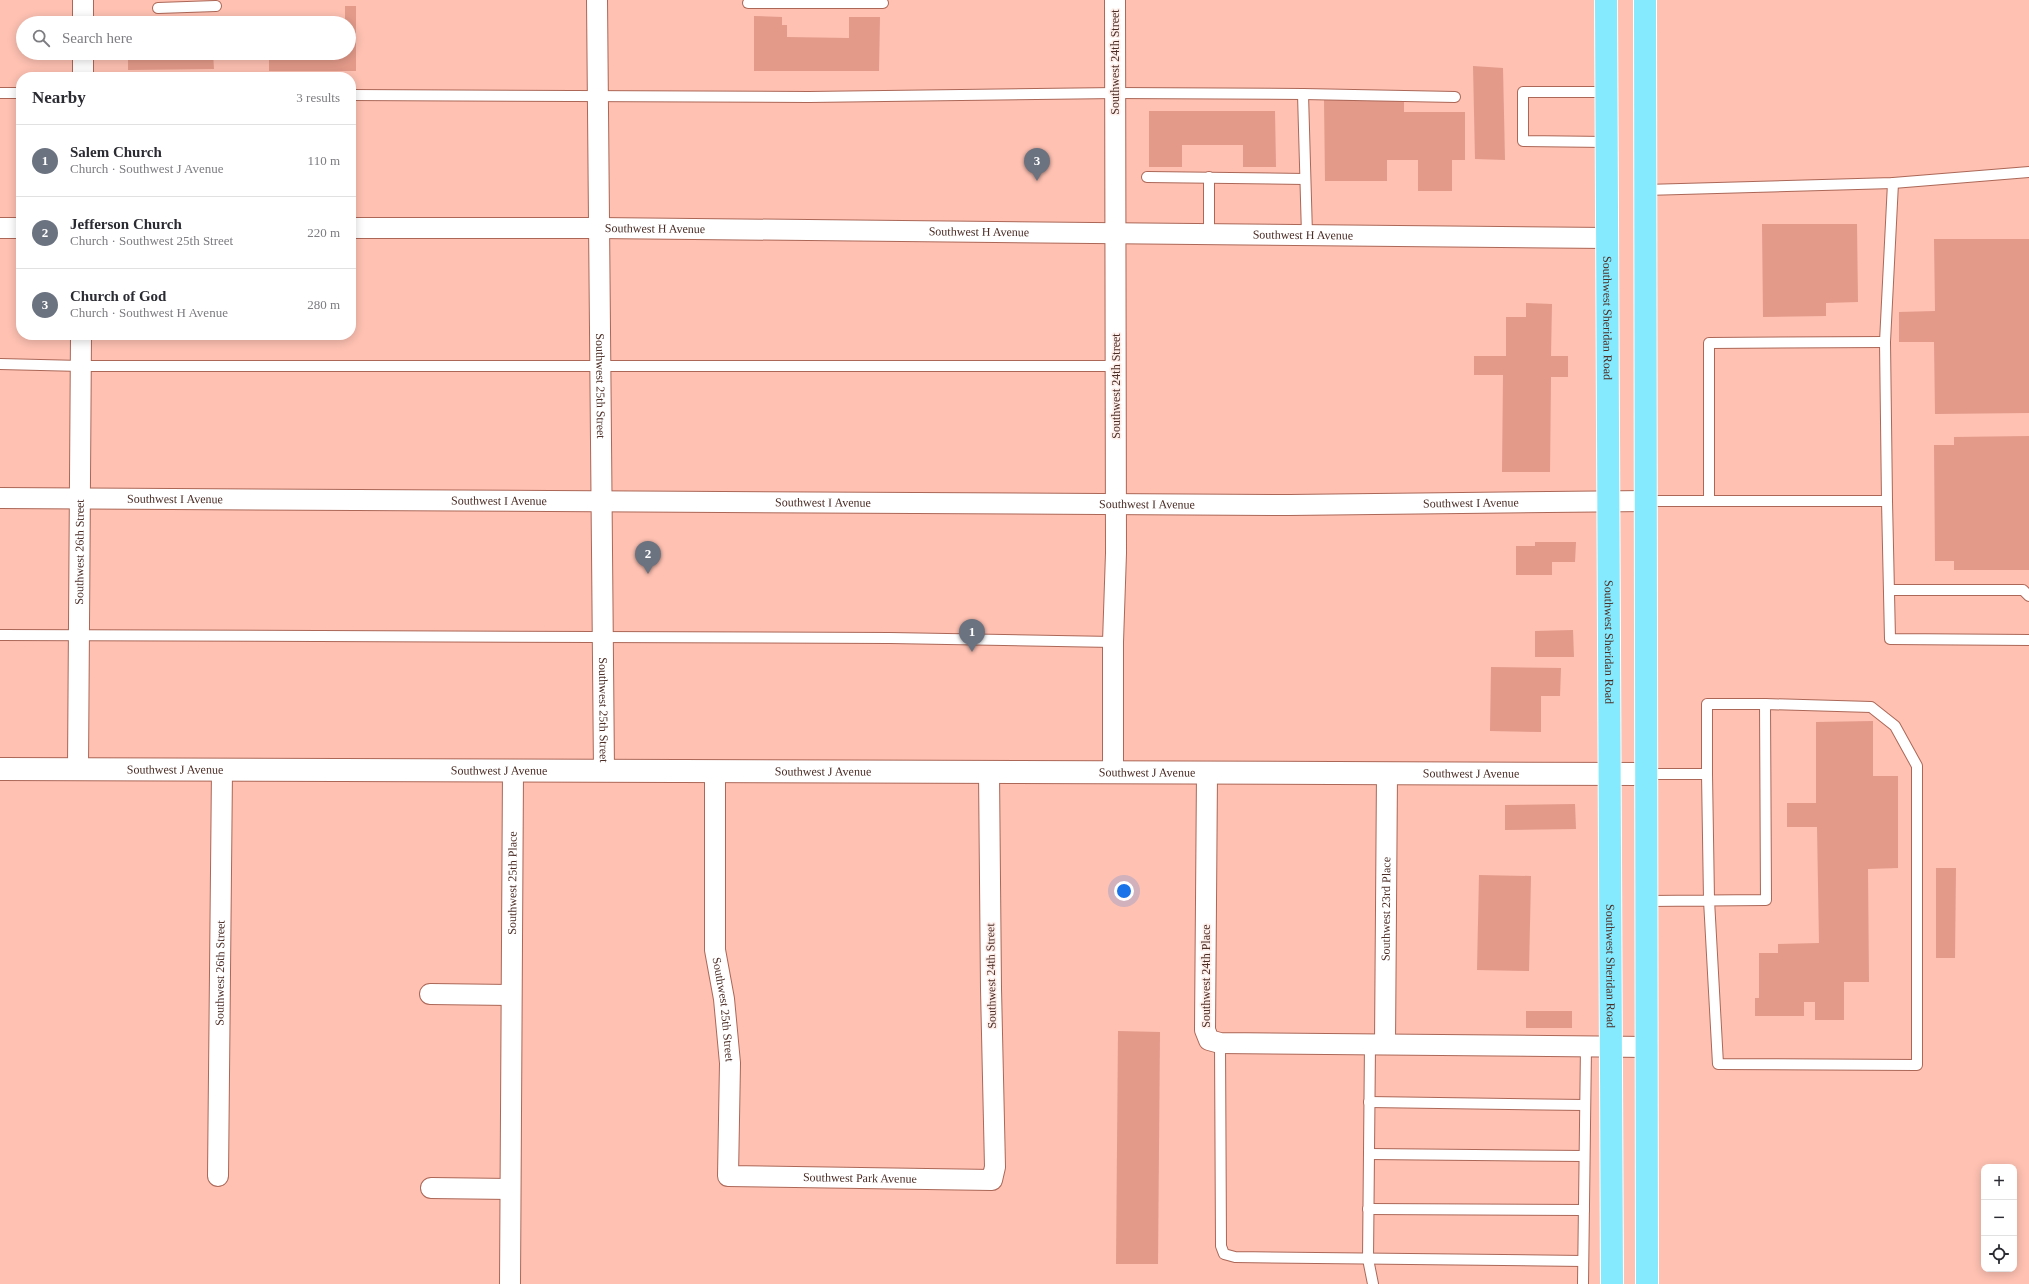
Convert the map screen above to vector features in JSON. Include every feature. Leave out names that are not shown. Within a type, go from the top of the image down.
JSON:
[{"type":"main road","name":"Southwest Sheridan Road","points":[[1606,0],[1612,1284]]},
{"type":"main road","points":[[1645,0],[1646,774],[1648,901],[1647,1284]]},
{"type":"street","points":[[83,0],[83,16]]},
{"type":"street","name":"Southwest 25th Street","points":[[598,0],[604,771]]},
{"type":"street","name":"Southwest 24th Street","points":[[1113,772],[1113,642],[1116,504],[1115,0]]},
{"type":"street","points":[[83,60],[83,72]]},
{"type":"street","points":[[0,228],[16,228]]},
{"type":"street","name":"Southwest H Avenue","points":[[356,228],[599,228],[1607,238]]},
{"type":"street","name":"Southwest 26th Street","points":[[78,769],[81,340]]},
{"type":"street","name":"Southwest I Avenue","points":[[0,498],[1289,505],[1646,501]]},
{"type":"street","name":"Southwest J Avenue","points":[[0,769],[1646,774]]},
{"type":"street","name":"Southwest 26th Street","points":[[218,1176],[222,770]]},
{"type":"street","name":"Southwest 25th Place","points":[[510,1284],[513,771]]},
{"type":"street","name":"Southwest 25th Street","points":[[715,771],[715,950],[724,999],[730,1063],[728,1176]]},
{"type":"street","name":"Southwest 24th Street","points":[[989,772],[991,989],[995,1167],[992,1180]]},
{"type":"street","name":"Southwest 24th Place","points":[[1207,773],[1205,1030],[1208,1040],[1220,1042],[1647,1047]]},
{"type":"street","name":"Southwest 23rd Place","points":[[1378,1044],[1387,773]]},
{"type":"street","points":[[430,994],[511,994]]},
{"type":"street","name":"Southwest Park Avenue","points":[[728,1176],[992,1180]]},
{"type":"street","points":[[431,1188],[510,1189]]},
{"type":"lane","points":[[748,2],[883,2]]},
{"type":"lane","points":[[158,8],[179,3],[216,6]]},
{"type":"lane","points":[[1606,92],[1523,92],[1523,141],[1606,142]]},
{"type":"lane","points":[[0,93],[16,93]]},
{"type":"lane","points":[[356,95],[809,98],[1116,93],[1456,97]]},
{"type":"lane","points":[[1303,94],[1307,235]]},
{"type":"lane","points":[[1645,190],[1893,183],[2029,172]]},
{"type":"lane","points":[[1147,177],[1305,179]]},
{"type":"lane","points":[[1209,177],[1209,234]]},
{"type":"lane","points":[[1893,183],[1885,342],[1890,639],[2029,640]]},
{"type":"lane","points":[[1709,501],[1708,343],[1885,342]]},
{"type":"lane","points":[[0,364],[81,366],[1116,366]]},
{"type":"lane","points":[[1646,501],[1888,501]]},
{"type":"lane","points":[[1889,590],[2023,590],[2029,596]]},
{"type":"lane","points":[[0,635],[890,638],[1113,642]]},
{"type":"lane","points":[[1707,704],[1765,704],[1871,708],[1895,726],[1917,766],[1917,1065],[1718,1064],[1708,900],[1707,704]]},
{"type":"lane","points":[[1648,901],[1766,900],[1765,704]]},
{"type":"lane","points":[[1646,774],[1707,774]]},
{"type":"lane","points":[[1220,1042],[1221,1246],[1224,1254],[1235,1257],[1583,1261]]},
{"type":"lane","points":[[1373,1284],[1368,1259],[1369,1102],[1378,1044]]},
{"type":"lane","points":[[1583,1284],[1584,1105],[1586,1046]]},
{"type":"lane","points":[[1369,1102],[1584,1105]]},
{"type":"lane","points":[[1369,1154],[1584,1156]]},
{"type":"lane","points":[[1368,1209],[1584,1210]]},
{"type":"building","points":[[345,6],[356,6],[356,16],[345,16]]},
{"type":"building","points":[[754,16],[782,17],[782,25],[787,25],[787,37],[849,38],[849,17],[880,17],[879,71],[754,71]]},
{"type":"building","points":[[128,60],[213,60],[214,69],[128,70]]},
{"type":"building","points":[[269,60],[356,60],[356,71],[269,71]]},
{"type":"building","points":[[1473,66],[1503,68],[1505,160],[1475,159]]},
{"type":"building","points":[[1324,100],[1404,100],[1404,112],[1465,112],[1465,160],[1452,160],[1452,191],[1418,191],[1418,160],[1387,160],[1387,181],[1325,181]]},
{"type":"building","points":[[1149,111],[1275,111],[1276,167],[1243,167],[1243,145],[1182,145],[1182,167],[1149,167]]},
{"type":"building","points":[[1762,224],[1857,224],[1858,302],[1826,303],[1826,316],[1763,317]]},
{"type":"building","points":[[1934,239],[2029,239],[2029,413],[1935,414],[1934,342],[1899,342],[1899,312],[1935,311]]},
{"type":"building","points":[[1526,303],[1552,304],[1551,356],[1568,356],[1568,377],[1551,377],[1550,472],[1502,472],[1503,375],[1474,375],[1474,356],[1506,356],[1506,317],[1526,317]]},
{"type":"building","points":[[2029,436],[2029,570],[1954,570],[1954,561],[1935,561],[1934,445],[1954,445],[1954,437]]},
{"type":"building","points":[[1535,542],[1576,542],[1575,562],[1552,562],[1552,575],[1516,575],[1516,546],[1535,546]]},
{"type":"building","points":[[1573,630],[1574,657],[1535,657],[1535,631]]},
{"type":"building","points":[[1491,667],[1561,668],[1560,696],[1541,696],[1541,732],[1490,731]]},
{"type":"building","points":[[1873,721],[1873,776],[1898,776],[1898,868],[1868,869],[1869,982],[1844,982],[1844,1020],[1815,1020],[1815,1002],[1804,1002],[1804,1016],[1755,1016],[1755,998],[1759,998],[1759,953],[1778,953],[1778,944],[1819,943],[1817,827],[1787,827],[1787,803],[1816,803],[1816,722]]},
{"type":"building","points":[[1575,804],[1576,829],[1505,830],[1505,805]]},
{"type":"building","points":[[1936,868],[1956,868],[1955,958],[1936,958]]},
{"type":"building","points":[[1479,875],[1531,876],[1529,971],[1477,970]]},
{"type":"building","points":[[1526,1011],[1572,1011],[1572,1028],[1526,1028]]},
{"type":"building","points":[[1118,1031],[1160,1032],[1158,1264],[1116,1264]]},
{"type":"place","name":"Church of God","points":[[1037,181]]},
{"type":"place","name":"Jefferson Church","points":[[648,574]]},
{"type":"place","name":"Salem Church","points":[[972,652]]}]
